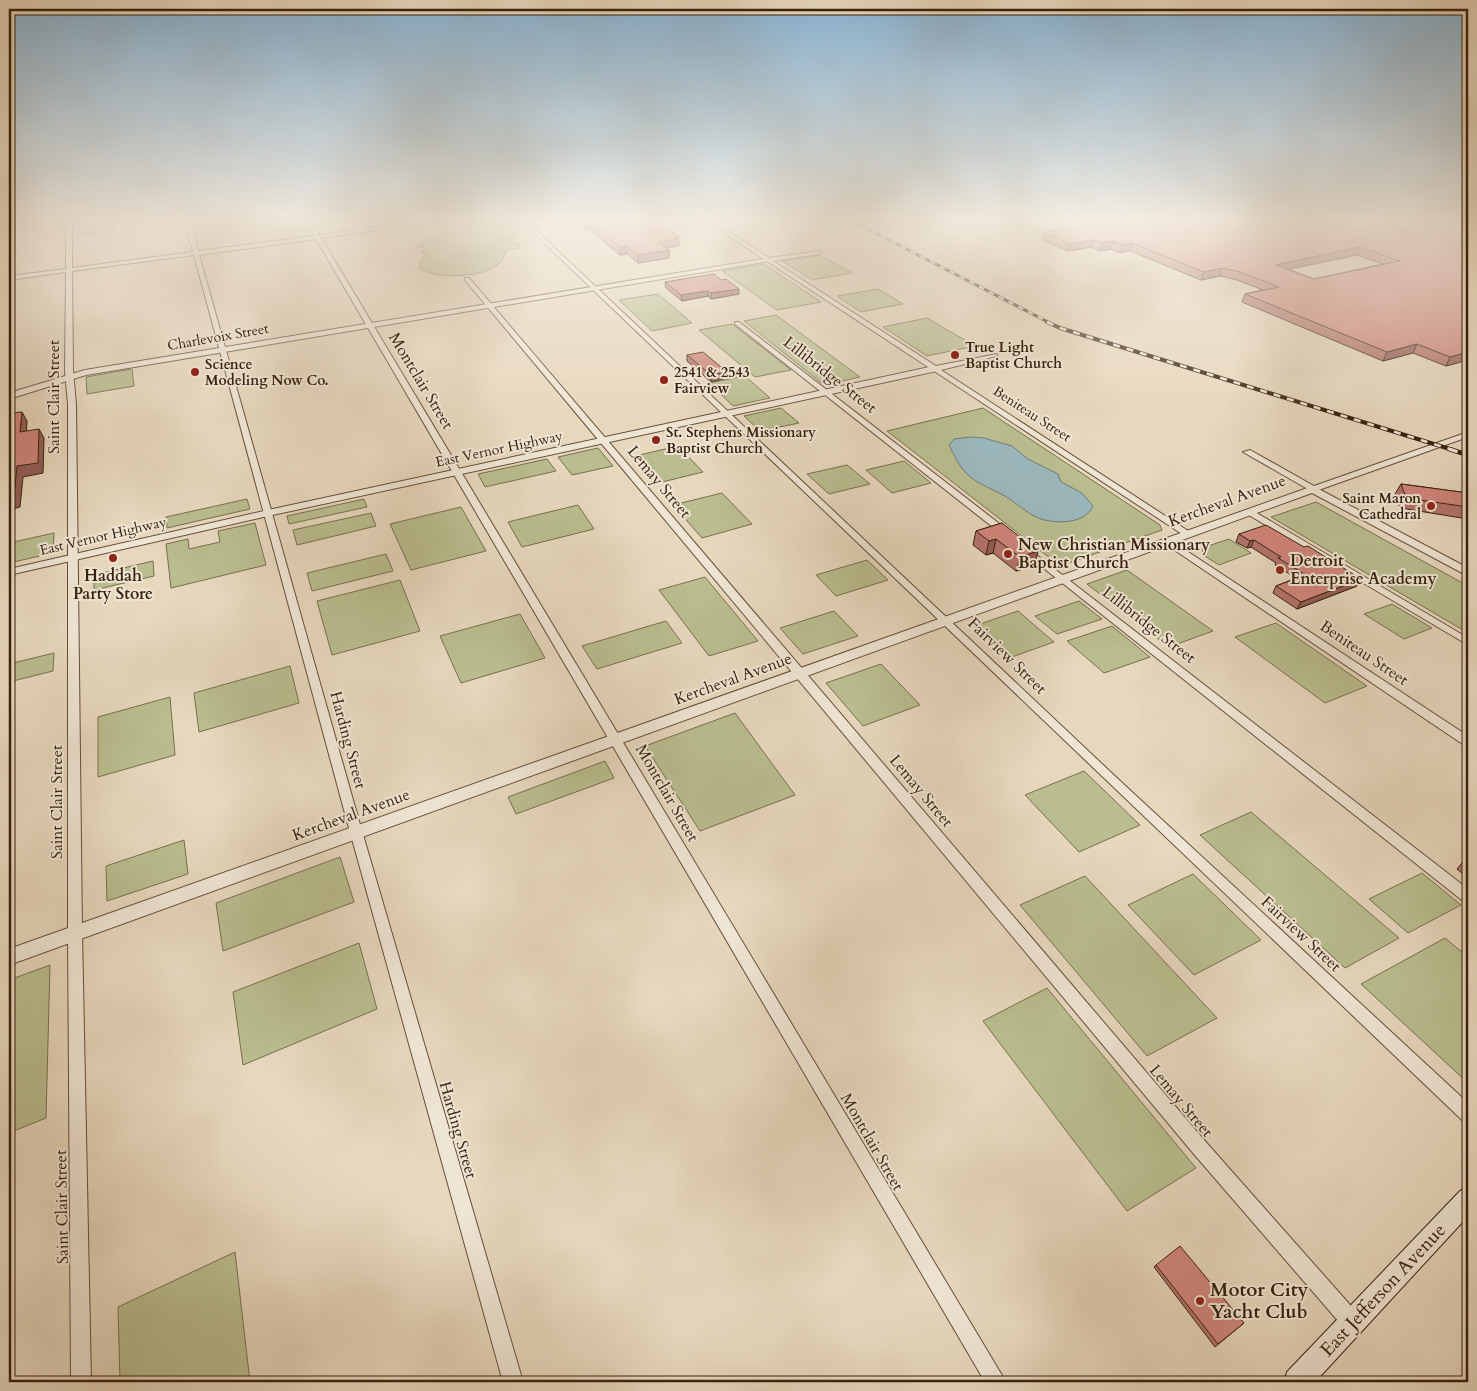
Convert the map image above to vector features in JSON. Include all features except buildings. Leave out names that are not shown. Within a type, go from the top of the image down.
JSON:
[{"type":"main road","name":"East Jefferson Avenue","points":[[1297,1382],[1468,1199]]},
{"type":"street","name":"Saint Clair Street","points":[[69,286],[72,404],[70,415],[74,933],[81,1382]]},
{"type":"street","name":"Harding Street","points":[[205,286],[356,832],[513,1382]]},
{"type":"street","name":"Montclair Street","points":[[347,286],[996,1382]]},
{"type":"street","name":"Lemay Street","points":[[472,286],[1199,1147],[1352,1322]]},
{"type":"street","name":"Fairview Street","points":[[592,286],[1114,782],[1468,1114]]},
{"type":"street","name":"Charlevoix Street","points":[[9,396],[70,376],[607,286]]},
{"type":"street","name":"Beniteau Street","points":[[807,286],[1188,534]]},
{"type":"street","name":"Lillibridge Street","points":[[738,323],[1468,897]]},
{"type":"street","name":"East Vernor Highway","points":[[9,572],[268,513],[995,355]]},
{"type":"street","name":"Kercheval Avenue","points":[[9,957],[1468,434]]},
{"type":"street","points":[[1246,452],[1468,573]]},
{"type":"street","points":[[1250,512],[1468,642]]},
{"type":"street","name":"Beniteau Street","points":[[1167,541],[1468,742]]},
{"type":"green space","points":[[743,286],[797,286],[821,302],[777,310]]},
{"type":"green space","points":[[878,289],[903,304],[861,312],[837,296]]},
{"type":"green space","points":[[658,294],[692,323],[652,331],[619,300]]},
{"type":"green space","points":[[776,315],[860,377],[824,385],[744,321]]},
{"type":"green space","points":[[927,318],[975,346],[927,356],[883,327]]},
{"type":"green space","points":[[732,324],[791,370],[755,377],[699,330]]},
{"type":"green space","points":[[132,369],[134,386],[87,394],[86,377]]},
{"type":"green space","points":[[745,376],[770,398],[733,406],[709,383]]},
{"type":"green space","points":[[781,408],[799,423],[760,431],[744,416]]},
{"type":"green space","points":[[983,408],[1160,525],[1162,530],[1059,565],[887,431]]},
{"type":"green space","points":[[678,446],[703,472],[654,484],[631,457]]},
{"type":"green space","points":[[598,448],[613,466],[572,475],[558,457]]},
{"type":"green space","points":[[547,459],[556,471],[485,487],[478,474]]},
{"type":"green space","points":[[904,461],[931,483],[892,493],[866,470]]},
{"type":"green space","points":[[847,465],[870,484],[829,494],[807,474]]},
{"type":"green space","points":[[722,493],[752,524],[702,538],[673,505]]},
{"type":"green space","points":[[247,499],[250,509],[167,528],[166,517]]},
{"type":"green space","points":[[364,499],[367,507],[289,524],[287,516]]},
{"type":"green space","points":[[1316,502],[1468,586],[1468,633],[1271,517]]},
{"type":"green space","points":[[578,505],[594,529],[522,547],[508,522]]},
{"type":"green space","points":[[461,507],[486,551],[411,570],[390,524]]},
{"type":"green space","points":[[371,513],[376,526],[297,545],[293,530]]},
{"type":"green space","points":[[255,523],[266,565],[171,588],[166,544],[188,539],[189,549],[220,542],[218,531]]},
{"type":"green space","points":[[54,533],[53,553],[9,563],[9,543]]},
{"type":"green space","points":[[1229,539],[1251,553],[1219,565],[1203,555],[1202,548]]},
{"type":"green space","points":[[386,554],[393,571],[312,591],[307,573]]},
{"type":"green space","points":[[867,560],[888,580],[836,596],[816,575]]},
{"type":"green space","points":[[153,561],[154,576],[94,590],[94,575]]},
{"type":"green space","points":[[1127,570],[1213,631],[1169,647],[1087,584]]},
{"type":"green space","points":[[705,577],[758,641],[709,656],[659,590]]},
{"type":"green space","points":[[400,580],[420,631],[332,655],[317,601]]},
{"type":"green space","points":[[1079,601],[1102,619],[1057,634],[1035,616]]},
{"type":"green space","points":[[1392,604],[1432,628],[1404,639],[1364,614]]},
{"type":"green space","points":[[834,611],[858,636],[803,654],[780,628]]},
{"type":"green space","points":[[1018,611],[1054,642],[1009,658],[974,626]]},
{"type":"green space","points":[[520,614],[545,658],[461,683],[440,636]]},
{"type":"green space","points":[[666,621],[682,643],[597,669],[582,646]]},
{"type":"green space","points":[[1276,623],[1367,686],[1325,703],[1235,637]]},
{"type":"green space","points":[[1112,626],[1150,657],[1104,673],[1067,641]]},
{"type":"green space","points":[[54,653],[53,671],[9,682],[9,664]]},
{"type":"green space","points":[[881,664],[920,705],[863,726],[826,683]]},
{"type":"green space","points":[[290,666],[299,703],[199,732],[194,693]]},
{"type":"green space","points":[[170,697],[175,755],[98,777],[98,717]]},
{"type":"green space","points":[[735,713],[795,795],[700,831],[645,746]]},
{"type":"green space","points":[[605,761],[614,778],[516,814],[508,797]]},
{"type":"green space","points":[[1084,771],[1140,825],[1079,852],[1025,795]]},
{"type":"green space","points":[[1251,812],[1399,938],[1345,968],[1200,835]]},
{"type":"green space","points":[[184,840],[188,874],[107,901],[106,866]]},
{"type":"green space","points":[[340,857],[354,902],[223,951],[216,903]]},
{"type":"green space","points":[[1422,873],[1461,905],[1408,933],[1369,899]]},
{"type":"green space","points":[[1193,874],[1261,940],[1194,975],[1128,905]]},
{"type":"green space","points":[[1085,876],[1217,1018],[1147,1056],[1020,905]]},
{"type":"green space","points":[[1445,938],[1468,957],[1468,1083],[1361,984]]},
{"type":"green space","points":[[359,943],[377,1009],[243,1065],[233,992]]},
{"type":"green space","points":[[50,965],[46,1118],[9,1133],[9,980]]},
{"type":"green space","points":[[1047,988],[1196,1168],[1127,1211],[983,1021]]},
{"type":"green space","points":[[235,1252],[250,1382],[120,1382],[118,1307]]},
{"type":"water","points":[[984,438],[1012,446],[1028,459],[1058,474],[1061,482],[1082,493],[1093,506],[1084,516],[1070,521],[1047,521],[1033,515],[1008,498],[977,482],[962,469],[949,445],[954,439]]},
{"type":"railway","points":[[978,286],[1050,323]]},
{"type":"railway","points":[[1047,322],[1060,328],[1453,450]]},
{"type":"railway","points":[[1449,449],[1468,455]]},
{"type":"place","name":"True Light Baptist Church","points":[[955,355]]},
{"type":"place","name":"Science Modeling Now Co.","points":[[195,372]]},
{"type":"place","name":"2541 & 2543 Fairview","points":[[664,380]]},
{"type":"place","name":"St. Stephens Missionary Baptist Church","points":[[656,440]]},
{"type":"place","name":"Saint Maron Cathedral","points":[[1431,506]]},
{"type":"place","name":"New Christian Missionary Baptist Church","points":[[1008,554]]},
{"type":"place","name":"Haddah Party Store","points":[[113,558]]},
{"type":"place","name":"Detroit Enterprise Academy","points":[[1280,570]]},
{"type":"place","name":"Motor City Yacht Club","points":[[1200,1301]]}]
